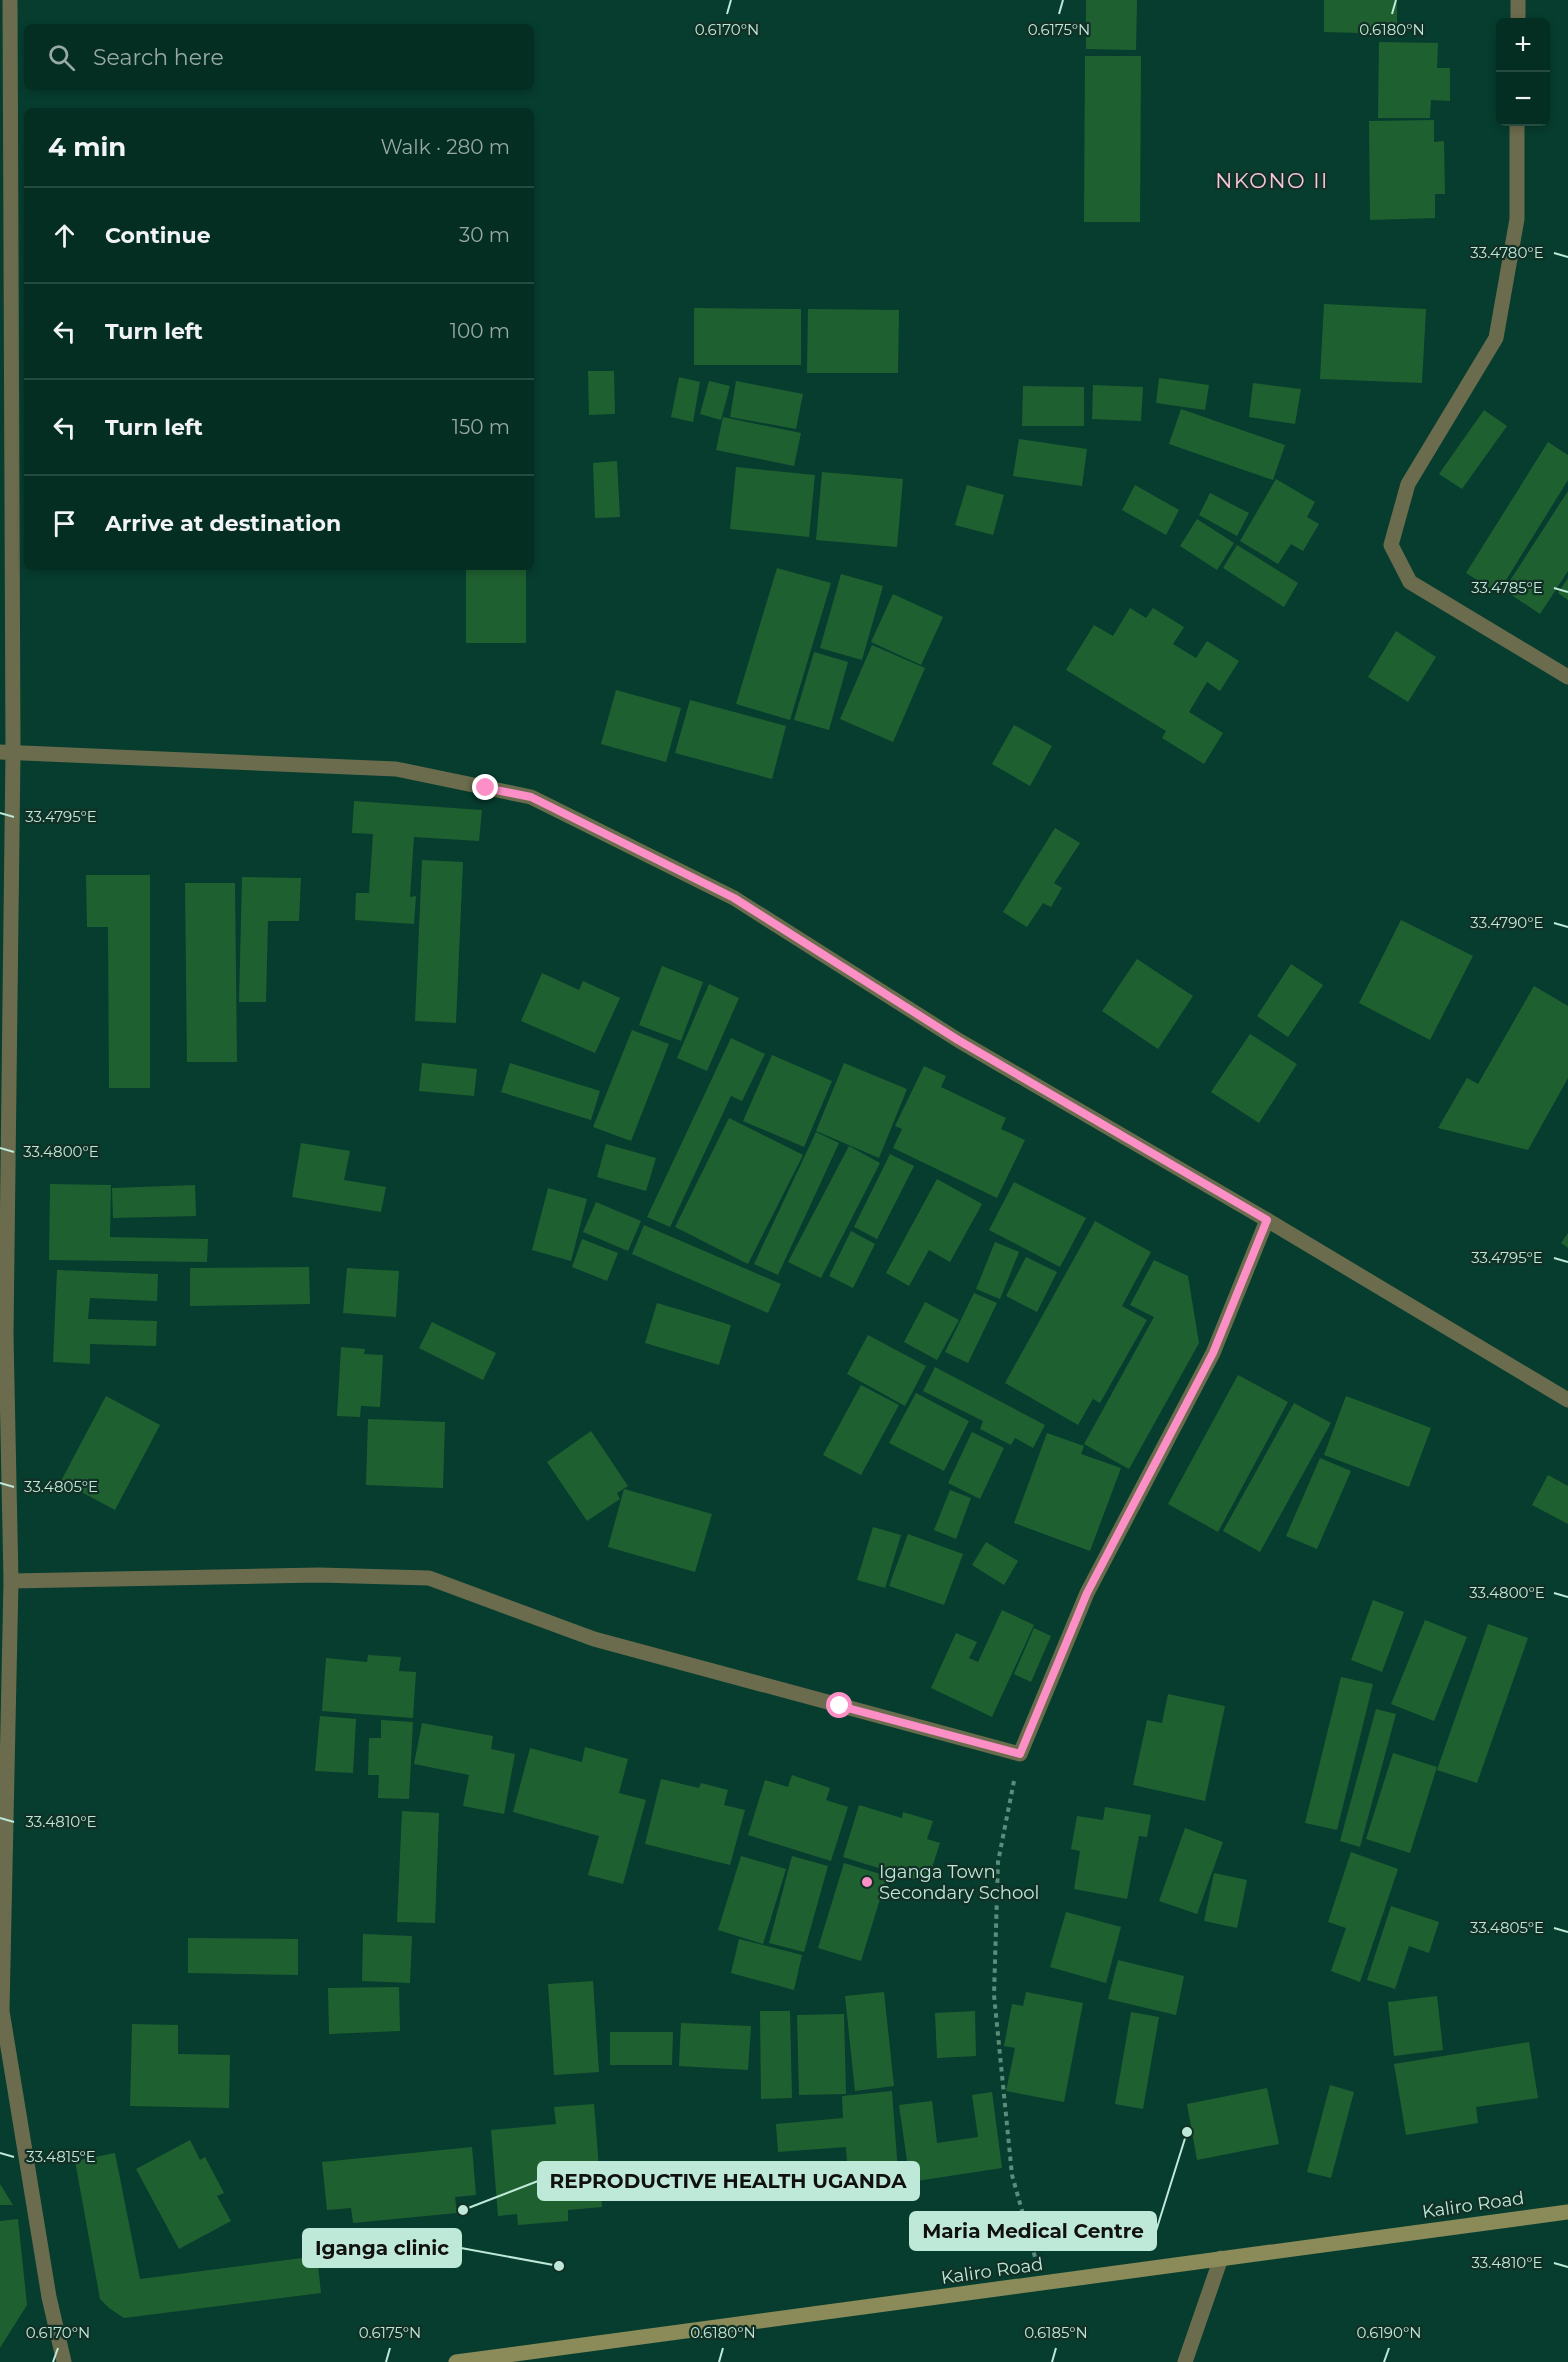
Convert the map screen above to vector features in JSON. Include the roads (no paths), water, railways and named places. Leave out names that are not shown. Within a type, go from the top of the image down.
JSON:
[{"type":"main road","name":"Kaliro Road","points":[[456,2362],[1568,2212]]},
{"type":"street","points":[[10,0],[6,1335],[10,1581],[2,2011],[50,2297],[64,2362]]},
{"type":"street","points":[[1518,0],[1518,18]]},
{"type":"street","points":[[1517,126],[1517,219],[1496,338],[1408,484],[1391,545],[1410,582],[1568,677]]},
{"type":"street","points":[[7,752],[396,769],[531,797],[734,898],[958,1040],[1267,1220],[1568,1400]]},
{"type":"street","points":[[10,1581],[319,1575],[429,1578],[594,1640],[1020,1754],[1087,1593],[1213,1353],[1267,1220]]},
{"type":"street","points":[[1185,2362],[1221,2258]]},
{"type":"place","name":"Iganga Town Secondary School","points":[[867,1882]]},
{"type":"place","name":"Maria Medical Centre","points":[[1187,2132]]},
{"type":"place","name":"REPRODUCTIVE HEALTH UGANDA","points":[[463,2210]]},
{"type":"place","name":"Iganga clinic","points":[[559,2266]]},
{"type":"district","name":"NKONO II","points":[[1272,180]]}]
